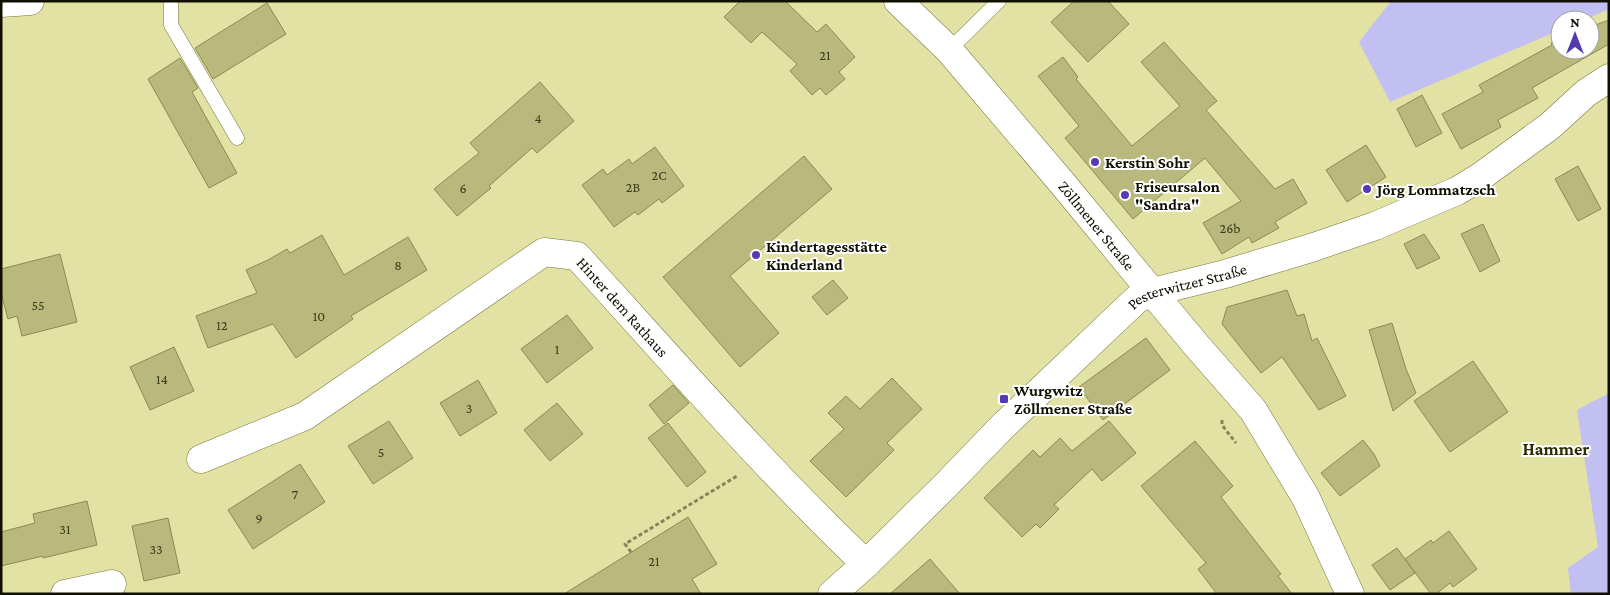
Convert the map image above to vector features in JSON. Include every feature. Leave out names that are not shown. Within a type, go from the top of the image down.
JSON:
[{"type":"street","points":[[1,3],[30,1]]},
{"type":"street","name":"Zöllmener Straße","points":[[898,1],[949,50],[1253,410],[1306,498],[1350,594]]},
{"type":"street","name":"Pesterwitzer Straße","points":[[832,594],[866,564],[946,485],[1002,426],[1137,299],[1152,292],[1225,274],[1306,250],[1375,226],[1457,191],[1480,177],[1550,126],[1586,93],[1609,78]]},
{"type":"street","name":"Hinter dem Rathaus","points":[[201,460],[305,416],[544,252],[577,256],[762,460],[866,564]]},
{"type":"street","points":[[66,594],[112,584]]},
{"type":"lane","points":[[171,1],[171,25],[237,138]]},
{"type":"lane","points":[[949,50],[999,1]]},
{"type":"path","points":[[631,552],[625,544],[762,460]]},
{"type":"shaded area","points":[[1391,1],[1609,1],[1609,8],[1600,13],[1600,10],[1550,10],[1550,34],[1390,102],[1359,42]]},
{"type":"shaded area","points":[[1609,393],[1609,594],[1571,594],[1568,568],[1598,547],[1577,410]]},
{"type":"building","points":[[740,1],[785,1],[817,32],[826,24],[855,57],[839,72],[845,79],[826,95],[820,88],[812,95],[790,71],[797,64],[762,32],[751,43],[724,17]]},
{"type":"building","points":[[1074,1],[1108,1],[1129,24],[1088,62],[1051,22]]},
{"type":"building","points":[[267,3],[286,34],[213,79],[195,48]]},
{"type":"building","points":[[1609,20],[1609,44],[1600,49],[1600,23]]},
{"type":"building","points":[[1164,42],[1217,101],[1206,110],[1275,189],[1293,179],[1307,203],[1275,222],[1279,228],[1252,243],[1249,237],[1222,254],[1203,223],[1241,201],[1205,158],[1133,219],[1065,138],[1079,126],[1038,76],[1063,57],[1078,77],[1076,79],[1132,146],[1180,106],[1141,62]]},
{"type":"building","points":[[1550,46],[1550,60],[1581,60],[1532,88],[1538,98],[1498,120],[1501,127],[1461,149],[1442,114],[1483,92],[1479,85]]},
{"type":"building","points":[[180,58],[198,88],[192,92],[237,173],[209,188],[148,79]]},
{"type":"building","points":[[540,82],[574,121],[537,153],[532,148],[489,186],[491,188],[457,216],[434,189],[479,153],[470,143]]},
{"type":"building","points":[[1422,95],[1442,133],[1416,147],[1397,109]]},
{"type":"building","points":[[1366,145],[1386,177],[1347,202],[1326,170]]},
{"type":"building","points":[[655,147],[684,186],[662,203],[659,199],[638,215],[635,212],[614,227],[582,185],[603,169],[607,175],[629,159],[632,164]]},
{"type":"building","points":[[804,156],[832,189],[730,276],[779,333],[740,367],[663,277]]},
{"type":"building","points":[[1578,166],[1601,209],[1578,221],[1555,179]]},
{"type":"building","points":[[1483,224],[1500,261],[1480,272],[1461,234]]},
{"type":"building","points":[[1424,234],[1440,258],[1417,269],[1404,244]]},
{"type":"building","points":[[322,235],[344,275],[408,237],[427,270],[351,316],[353,319],[296,358],[273,324],[208,348],[196,316],[257,293],[246,270],[287,249],[290,253]]},
{"type":"building","points":[[60,254],[77,322],[22,336],[17,316],[8,319],[1,293],[1,269]]},
{"type":"building","points":[[833,280],[848,298],[827,315],[812,297]]},
{"type":"building","points":[[1287,290],[1297,316],[1304,314],[1312,341],[1317,338],[1346,396],[1319,410],[1282,357],[1261,373],[1222,324],[1227,307]]},
{"type":"building","points":[[567,315],[593,348],[547,383],[521,349]]},
{"type":"building","points":[[1392,323],[1406,369],[1416,393],[1393,411],[1369,330]]},
{"type":"building","points":[[1146,338],[1170,370],[1103,420],[1079,387]]},
{"type":"building","points":[[174,347],[194,391],[150,410],[130,367]]},
{"type":"building","points":[[1473,361],[1508,412],[1450,452],[1414,401]]},
{"type":"building","points":[[892,378],[922,409],[887,443],[894,450],[846,497],[810,461],[844,429],[828,413],[846,396],[860,409]]},
{"type":"building","points":[[478,380],[497,413],[460,436],[440,403]]},
{"type":"building","points":[[673,385],[689,403],[664,424],[649,405]]},
{"type":"building","points":[[557,403],[583,434],[550,461],[524,430]]},
{"type":"building","points":[[389,421],[413,458],[373,484],[348,446]]},
{"type":"building","points":[[1109,421],[1136,453],[1102,481],[1092,469],[1054,505],[1059,509],[1040,528],[1036,524],[1022,537],[984,498],[1033,450],[1040,457],[1060,438],[1072,451]]},
{"type":"building","points":[[668,423],[706,472],[687,487],[648,438]]},
{"type":"building","points":[[1363,440],[1374,454],[1380,466],[1340,496],[1321,473]]},
{"type":"building","points":[[1195,441],[1233,486],[1221,497],[1281,574],[1278,576],[1292,594],[1217,594],[1198,569],[1206,563],[1141,486]]},
{"type":"building","points":[[300,464],[325,502],[253,549],[228,510]]},
{"type":"building","points":[[87,501],[97,545],[1,566],[1,532],[35,523],[33,514]]},
{"type":"building","points":[[688,517],[717,564],[692,579],[701,594],[564,594]]},
{"type":"building","points":[[168,518],[180,573],[144,581],[132,526]]},
{"type":"building","points":[[1449,531],[1477,569],[1453,587],[1450,583],[1436,594],[1431,594],[1405,559],[1431,540],[1433,543]]},
{"type":"building","points":[[1397,548],[1415,573],[1390,590],[1372,565]]},
{"type":"building","points":[[930,559],[960,594],[890,594]]},
{"type":"place","name":"Kerstin Sohr","points":[[1095,162]]},
{"type":"place","name":"Jörg Lommatzsch","points":[[1367,189]]},
{"type":"place","name":"Friseursalon \"Sandra\"","points":[[1125,195]]},
{"type":"place","name":"Kindertagesstätte Kinderland","points":[[756,255]]},
{"type":"place","name":"Wurgwitz Zöllmener Straße","points":[[1004,399]]},
{"type":"district","name":"Hammer","points":[[1556,449]]}]
